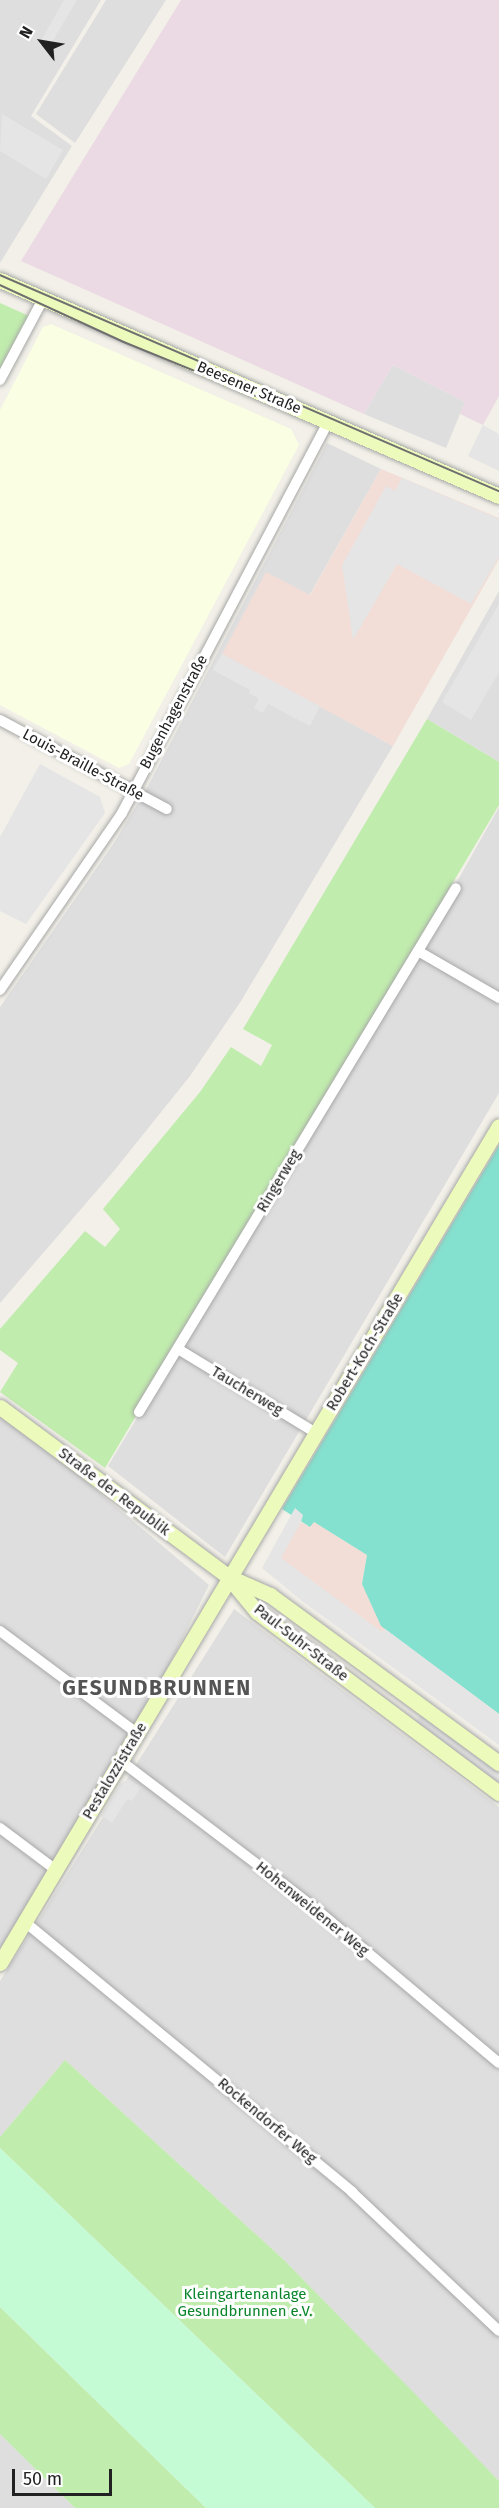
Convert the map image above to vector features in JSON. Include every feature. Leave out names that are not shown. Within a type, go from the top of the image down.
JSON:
[{"type":"street","name":"Beesener Straße","points":[[0,280],[499,496]]},
{"type":"street","points":[[0,380],[43,299]]},
{"type":"street","name":"Bugenhagenstraße","points":[[0,990],[122,813],[328,422]]},
{"type":"street","name":"Louis-Braille-Straße","points":[[0,720],[167,809]]},
{"type":"street","name":"Ringerweg","points":[[139,1412],[456,888]]},
{"type":"street","points":[[418,951],[499,998]]},
{"type":"street","name":"Robert-Koch-Straße","points":[[229,1577],[499,1126]]},
{"type":"street","name":"Taucherweg","points":[[178,1349],[316,1433]]},
{"type":"street","name":"Straße der Republik","points":[[0,1407],[229,1577]]},
{"type":"street","name":"Pestalozzistraße","points":[[0,1963],[229,1577]]},
{"type":"street","name":"Paul-Suhr-Straße","points":[[229,1577],[270,1595],[499,1763]]},
{"type":"street","name":"Paul-Suhr-Straße","points":[[229,1577],[257,1612],[499,1793]]},
{"type":"street","points":[[0,1631],[137,1733]]},
{"type":"street","name":"Hohenweidener Weg","points":[[121,1761],[316,1909],[499,2063]]},
{"type":"street","points":[[0,1828],[56,1870]]},
{"type":"street","name":"Rockendorfer Weg","points":[[25,1922],[352,2192],[499,2331]]},
{"type":"shaded area","points":[[0,0],[101,0],[31,116],[72,146],[0,263]]},
{"type":"shaded area","points":[[64,0],[77,0],[48,49],[39,44]]},
{"type":"shaded area","points":[[106,0],[166,0],[75,143],[36,114]]},
{"type":"shaded area","points":[[181,0],[499,0],[499,396],[483,425],[460,414],[465,402],[393,365],[364,414],[21,261]]},
{"type":"shaded area","points":[[2,114],[63,150],[46,179],[0,151]]},
{"type":"shaded area","points":[[51,324],[291,429],[299,445],[129,764],[119,768],[0,705],[0,410],[43,327]]},
{"type":"shaded area","points":[[393,365],[465,402],[446,448],[364,414]]},
{"type":"shaded area","points":[[483,425],[499,434],[499,471],[468,456]]},
{"type":"shaded area","points":[[327,443],[381,469],[309,596],[223,654],[393,746],[241,1001],[190,1076],[113,1172],[0,1303],[0,1007],[114,843],[147,788]]},
{"type":"shaded area","points":[[381,469],[499,518],[499,559],[393,746],[222,654],[266,572],[310,595]]},
{"type":"shaded area","points":[[402,478],[499,519],[499,557],[471,604],[397,564],[353,640],[342,565],[386,486],[395,491]]},
{"type":"shaded area","points":[[499,591],[499,762],[427,719]]},
{"type":"shaded area","points":[[499,604],[499,672],[471,720],[442,702]]},
{"type":"shaded area","points":[[222,654],[320,706],[310,726],[268,704],[263,713],[254,708],[259,699],[249,693],[250,690],[213,670]]},
{"type":"shaded area","points":[[40,764],[100,797],[105,813],[26,924],[0,911],[0,837]]},
{"type":"shaded area","points":[[499,807],[499,1093],[225,1557],[108,1466],[418,951]]},
{"type":"shaded area","points":[[499,1145],[499,1714],[381,1626],[362,1584],[367,1555],[314,1522],[310,1527],[282,1509]]},
{"type":"shaded area","points":[[0,1409],[209,1585],[121,1761],[0,1963]]},
{"type":"shaded area","points":[[295,1508],[303,1515],[281,1558],[382,1632],[385,1629],[499,1714],[499,1745],[302,1601],[262,1568]]},
{"type":"shaded area","points":[[301,1522],[310,1527],[314,1522],[367,1555],[362,1584],[385,1629],[382,1632],[280,1558]]},
{"type":"shaded area","points":[[234,1609],[499,1807],[499,2481],[284,2260],[65,2060],[0,2137],[0,1981]]},
{"type":"shaded area","points":[[422,1713],[499,1769],[499,1784],[416,1722]]},
{"type":"shaded area","points":[[128,1779],[141,1787],[132,1801],[127,1799],[112,1823],[101,1816],[120,1784]]},
{"type":"shaded area","points":[[0,2434],[75,2508],[0,2508]]},
{"type":"green space","points":[[0,303],[29,316],[0,370]]},
{"type":"green space","points":[[427,719],[499,762],[499,805],[105,1468],[0,1392],[18,1363],[0,1350],[0,1329],[85,1231],[105,1247],[120,1229],[103,1209],[200,1092],[231,1047],[261,1066],[272,1045],[243,1029]]},
{"type":"green space","name":"Kleingartenanlage Gesundbrunnen e.V.","points":[[65,2060],[284,2260],[418,2397],[499,2481],[499,2508],[375,2508],[0,2148],[0,2137]]},
{"type":"green space","points":[[0,2148],[375,2508],[206,2508],[0,2307]]},
{"type":"green space","points":[[0,2307],[206,2508],[75,2508],[0,2434]]},
{"type":"tram line","points":[[0,275],[499,491]]},
{"type":"tram line","points":[[0,285],[124,342],[278,405]]},
{"type":"district","name":"GESUNDBRUNNEN","points":[[157,1688]]}]
